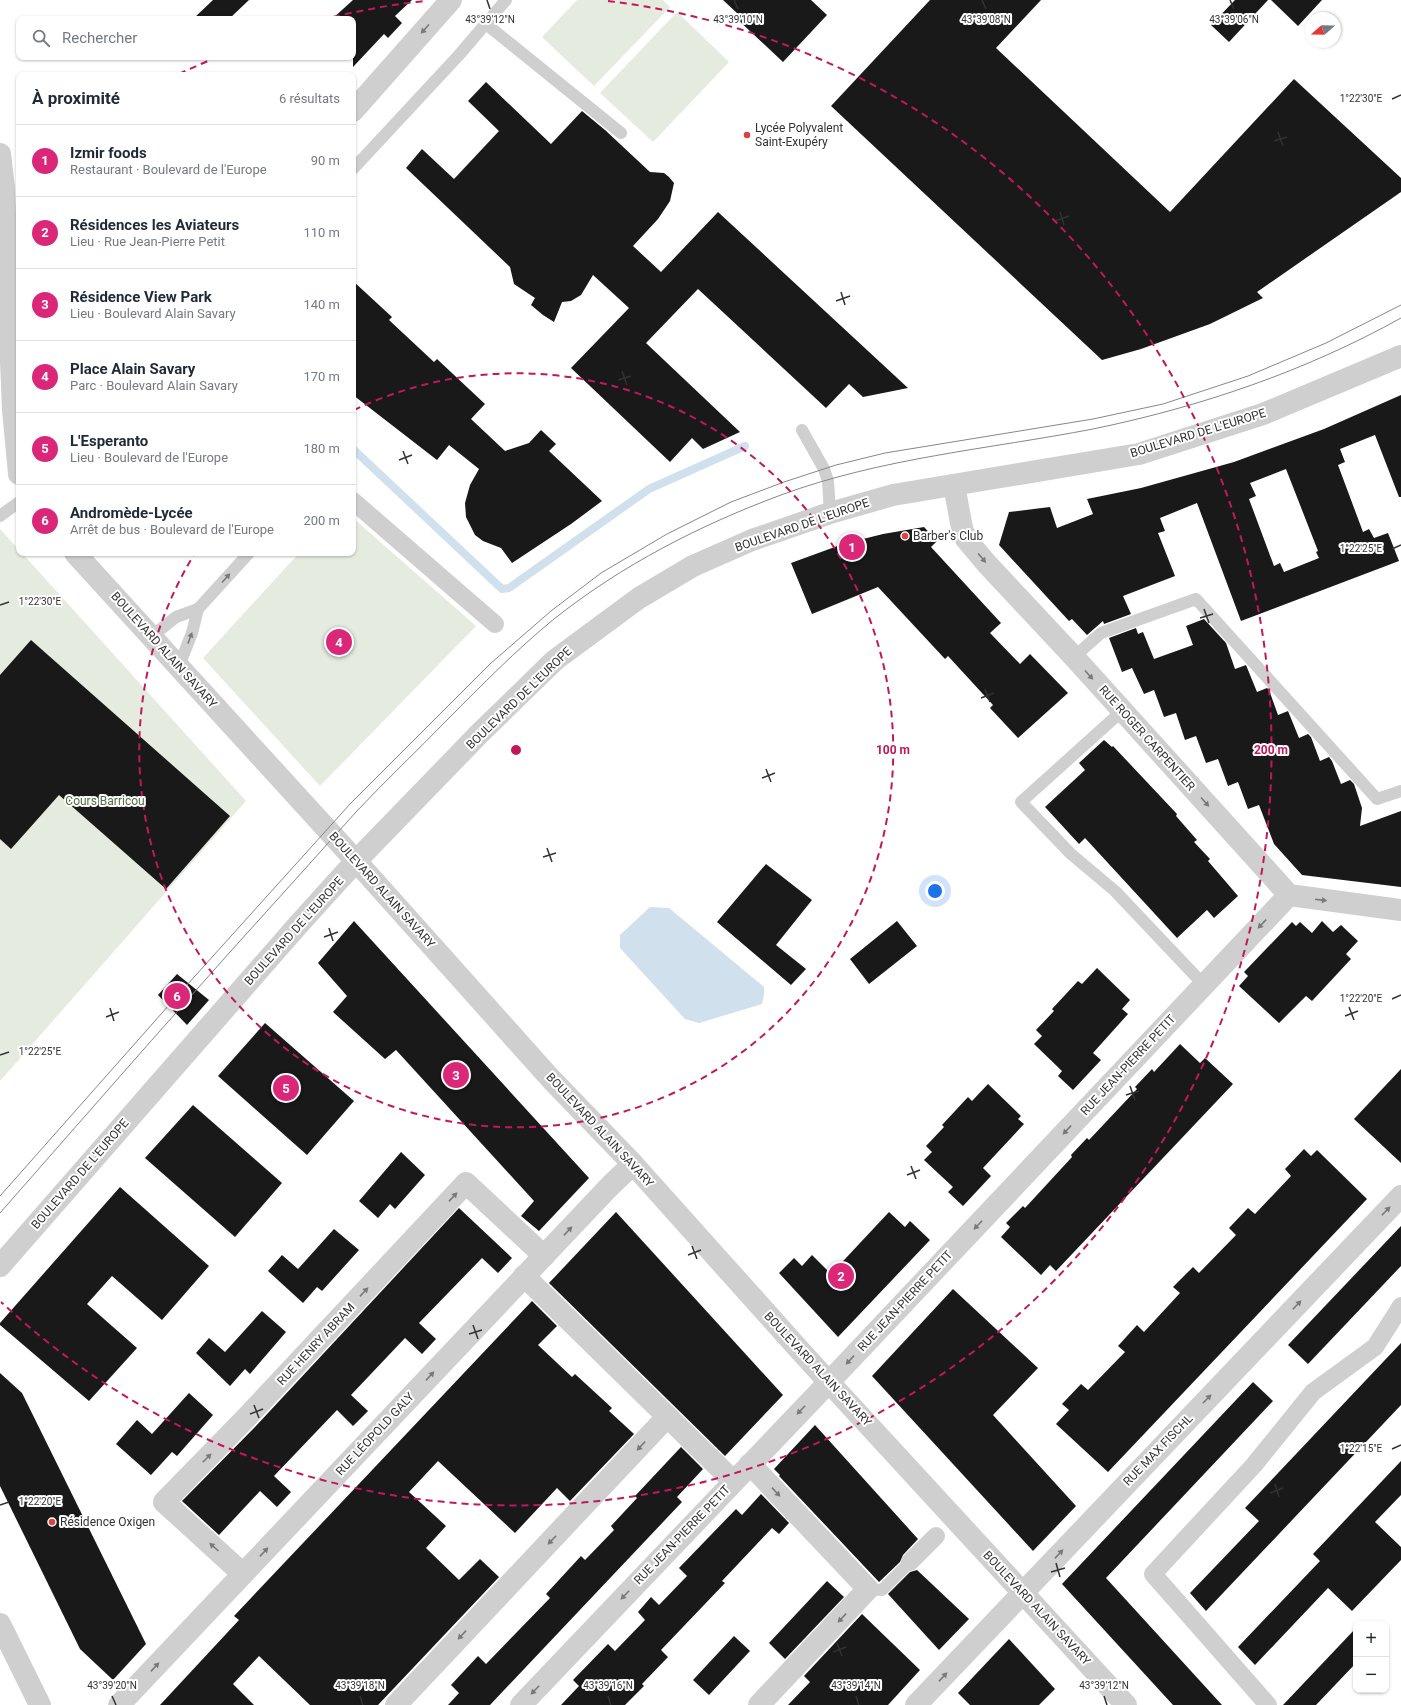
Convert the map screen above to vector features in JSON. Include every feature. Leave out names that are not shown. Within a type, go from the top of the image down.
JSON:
[{"type":"street","points":[[356,108],[451,0]]},
{"type":"street","points":[[0,154],[4,188],[16,413]]},
{"type":"street","name":"BOULEVARD DE L'EUROPE","points":[[0,1266],[298,924],[356,861],[480,733],[555,660],[639,598],[693,566],[752,540],[830,513],[894,495],[1139,454],[1263,414],[1401,356]]},
{"type":"street","name":"RUE ROGER CARPENTIER","points":[[954,485],[962,528],[966,540],[1289,895]]},
{"type":"street","points":[[356,505],[495,624]]},
{"type":"street","name":"BOULEVARD ALAIN SAVARY","points":[[78,556],[356,861],[551,1079],[633,1164],[829,1382],[1126,1705]]},
{"type":"street","points":[[1289,895],[1401,910]]},
{"type":"street","name":"RUE JEAN-PIERRE PETIT","points":[[520,1705],[829,1382],[1289,895]]},
{"type":"street","name":"RUE LÉOPOLD GALY","points":[[119,1705],[609,1186],[633,1164]]},
{"type":"street","name":"RUE HENRY ABRAM","points":[[243,1574],[164,1502],[243,1422],[466,1183],[544,1256]]},
{"type":"street","name":"RUE MAX FISCHL","points":[[916,1705],[1401,1196]]},
{"type":"street","points":[[524,1276],[734,1481]]},
{"type":"street","points":[[1268,1705],[1153,1574],[1254,1465],[1313,1392],[1376,1347],[1401,1306]]},
{"type":"street","points":[[396,1705],[667,1417]]},
{"type":"street","points":[[750,1464],[868,1589],[759,1705]]},
{"type":"street","points":[[910,1562],[936,1536]]},
{"type":"street","points":[[0,1624],[40,1705]]},
{"type":"lane","points":[[356,166],[486,24],[506,0]]},
{"type":"lane","points":[[486,24],[621,133]]},
{"type":"lane","points":[[802,430],[824,469],[828,480],[830,513]]},
{"type":"lane","points":[[0,516],[16,504]]},
{"type":"lane","points":[[152,636],[176,617],[198,609],[246,556]]},
{"type":"lane","points":[[1074,657],[1101,633],[1196,599],[1377,799],[1401,791]]},
{"type":"lane","points":[[179,666],[192,633],[198,609]]},
{"type":"lane","points":[[1122,711],[1021,802],[1071,854],[1115,891],[1204,985]]},
{"type":"lane","points":[[868,1589],[882,1590],[910,1562]]},
{"type":"green space","points":[[577,0],[663,0],[670,7],[594,86],[542,37]]},
{"type":"green space","points":[[677,12],[729,62],[653,142],[600,93]]},
{"type":"green space","points":[[356,521],[476,626],[320,786],[203,658],[296,556],[356,556]]},
{"type":"green space","name":"Cours Barricou","points":[[0,529],[16,547],[16,556],[25,556],[246,801],[0,1081]]},
{"type":"water","points":[[650,907],[669,908],[764,987],[762,1004],[699,1023],[685,1019],[620,948],[620,935]]},
{"type":"building","points":[[213,0],[249,0],[232,16],[196,16]]},
{"type":"building","points":[[353,0],[412,0],[395,16],[402,23],[388,38],[384,34],[353,67],[353,60],[356,60],[356,16],[335,16]]},
{"type":"building","points":[[723,0],[811,0],[827,15],[783,62],[736,18],[739,15]]},
{"type":"building","points":[[930,0],[1041,0],[996,48],[1170,212],[1294,79],[1401,178],[1401,192],[1257,292],[1263,298],[1210,324],[1141,349],[1102,360],[831,106]]},
{"type":"building","points":[[1235,0],[1268,0],[1229,42],[1211,25]]},
{"type":"building","points":[[1271,0],[1322,0],[1311,12],[1305,12],[1305,18],[1298,26]]},
{"type":"building","points":[[486,82],[551,144],[582,111],[605,130],[650,172],[664,173],[669,177],[674,183],[670,201],[658,219],[633,246],[661,272],[718,212],[908,388],[863,397],[849,384],[826,408],[698,289],[646,343],[740,432],[703,449],[692,438],[670,462],[571,368],[629,308],[593,275],[581,295],[571,301],[562,302],[554,322],[531,305],[535,298],[514,284],[510,267],[406,168],[422,149],[454,179],[499,131],[468,101]]},
{"type":"building","points":[[356,284],[392,317],[389,320],[434,362],[437,359],[485,404],[471,419],[505,451],[529,443],[541,430],[556,444],[549,451],[602,501],[571,524],[512,563],[501,548],[483,541],[475,535],[466,517],[465,503],[470,485],[479,469],[449,445],[437,460],[356,397]]},
{"type":"building","points":[[1401,395],[1401,497],[1399,497],[1375,435],[1340,449],[1345,462],[1338,465],[1363,532],[1369,529],[1374,538],[1388,533],[1399,561],[1241,621],[1197,503],[1160,518],[1165,531],[1158,533],[1175,576],[1123,596],[1131,614],[1104,624],[1103,621],[1087,635],[1072,619],[1069,621],[999,545],[1009,512],[1050,507],[1057,528],[1093,514],[1087,499],[1141,488],[1234,462],[1324,429]],"holes":[[[1286,469],[1318,551],[1316,552],[1319,558],[1284,572],[1280,563],[1274,566],[1249,499],[1256,496],[1250,483]]]},
{"type":"building","points":[[924,527],[937,541],[931,547],[1001,623],[990,633],[1020,664],[1030,654],[1068,693],[1018,738],[990,708],[993,705],[948,656],[945,659],[878,587],[812,614],[791,563],[843,544],[883,534]]},
{"type":"building","points":[[1204,619],[1226,643],[1235,669],[1246,665],[1257,692],[1267,688],[1278,715],[1288,711],[1299,738],[1308,734],[1311,737],[1320,761],[1329,757],[1332,761],[1341,784],[1350,780],[1354,784],[1362,808],[1360,826],[1401,811],[1401,887],[1302,875],[1274,844],[1259,805],[1248,809],[1238,782],[1228,786],[1218,759],[1206,763],[1196,736],[1185,740],[1176,713],[1164,717],[1154,690],[1144,694],[1132,668],[1122,672],[1109,638],[1136,628],[1138,634],[1143,632],[1154,659],[1193,645],[1186,626]]},
{"type":"building","points":[[31,640],[230,816],[166,889],[59,795],[11,849],[0,839],[0,675]]},
{"type":"building","points":[[1104,740],[1112,747],[1113,746],[1177,814],[1176,816],[1197,840],[1194,842],[1210,859],[1208,861],[1238,896],[1214,918],[1207,910],[1177,938],[1085,838],[1079,844],[1045,807],[1085,770],[1079,763]]},
{"type":"building","points":[[766,864],[812,900],[776,945],[806,969],[791,985],[717,922]]},
{"type":"building","points":[[354,921],[589,1178],[539,1231],[521,1216],[534,1201],[396,1050],[385,1059],[333,1012],[347,996],[318,963]]},
{"type":"building","points":[[897,921],[917,946],[869,984],[850,959]]},
{"type":"building","points":[[1322,921],[1333,932],[1341,925],[1358,941],[1346,954],[1351,959],[1312,1001],[1306,996],[1279,1023],[1239,986],[1248,976],[1244,972],[1292,922],[1296,926],[1300,922],[1312,933]]},
{"type":"building","points":[[1097,968],[1130,1000],[1122,1009],[1128,1014],[1093,1053],[1101,1060],[1073,1090],[1058,1076],[1062,1071],[1034,1044],[1042,1036],[1036,1030],[1054,1011],[1052,1009],[1078,981],[1082,984]]},
{"type":"building","points":[[177,974],[209,1000],[187,1025],[158,995]]},
{"type":"building","points":[[265,1023],[354,1101],[307,1155],[218,1076]]},
{"type":"building","points":[[1180,1044],[1200,1063],[1205,1058],[1233,1084],[1056,1271],[1050,1265],[1041,1275],[1001,1237],[1010,1227],[1006,1223],[1023,1206],[1025,1208],[1072,1157],[1071,1155],[1087,1138],[1089,1140],[1137,1089],[1135,1087],[1152,1069],[1154,1072]]},
{"type":"building","points":[[1401,1069],[1401,1163],[1354,1119]]},
{"type":"building","points":[[988,1084],[1021,1116],[1018,1119],[1024,1124],[983,1168],[991,1176],[963,1206],[948,1192],[953,1187],[924,1160],[932,1152],[926,1146],[944,1127],[942,1125],[968,1097],[972,1101]]},
{"type":"building","points":[[193,1105],[282,1183],[235,1237],[145,1158]]},
{"type":"building","points":[[1304,1149],[1311,1156],[1317,1150],[1367,1199],[1108,1472],[1056,1424],[1069,1410],[1062,1404],[1081,1384],[1088,1390],[1125,1352],[1118,1346],[1137,1325],[1144,1332],[1180,1293],[1173,1287],[1193,1267],[1199,1273],[1236,1235],[1229,1228],[1248,1208],[1255,1214],[1291,1176],[1285,1169]]},
{"type":"building","points":[[401,1152],[425,1175],[395,1209],[390,1204],[378,1218],[359,1201]]},
{"type":"building","points":[[120,1187],[209,1266],[162,1320],[112,1276],[87,1304],[137,1348],[89,1401],[0,1325],[0,1323]]},
{"type":"building","points":[[459,1208],[512,1258],[498,1273],[482,1258],[419,1323],[436,1339],[422,1354],[405,1338],[351,1395],[368,1411],[353,1426],[337,1410],[274,1476],[291,1492],[277,1507],[260,1491],[219,1535],[182,1501],[255,1427]]},
{"type":"building","points":[[616,1212],[783,1395],[725,1456],[549,1283]]},
{"type":"building","points":[[889,1212],[905,1227],[910,1221],[930,1240],[838,1337],[779,1273],[794,1258],[802,1266],[812,1255],[831,1274]]},
{"type":"building","points":[[1401,1226],[1401,1266],[1308,1364],[1288,1345]]},
{"type":"building","points":[[334,1229],[359,1250],[322,1291],[317,1287],[303,1303],[268,1271],[282,1255],[298,1269]]},
{"type":"building","points":[[953,1289],[1038,1368],[993,1415],[1076,1506],[1033,1551],[872,1376]]},
{"type":"building","points":[[532,1301],[557,1326],[538,1345],[572,1377],[575,1374],[612,1408],[609,1411],[634,1434],[570,1501],[557,1488],[515,1533],[438,1461],[409,1492],[446,1526],[426,1548],[459,1580],[480,1559],[499,1577],[378,1705],[310,1705],[259,1656],[233,1684],[254,1705],[160,1705],[239,1620],[234,1616]]},
{"type":"building","points":[[262,1311],[286,1332],[250,1374],[245,1369],[230,1386],[196,1353],[209,1338],[225,1352]]},
{"type":"building","points":[[1401,1343],[1401,1405],[1206,1611],[1190,1593],[1259,1521],[1245,1508]]},
{"type":"building","name":"Résidence Oxigen","points":[[0,1373],[22,1393],[146,1644],[113,1680],[80,1649],[0,1486]]},
{"type":"building","points":[[1253,1382],[1273,1401],[1106,1578],[1222,1705],[1173,1705],[1062,1584]]},
{"type":"building","points":[[189,1393],[213,1415],[177,1456],[172,1452],[151,1475],[116,1444],[137,1420],[152,1434]]},
{"type":"building","points":[[815,1425],[918,1539],[903,1555],[900,1562],[879,1582],[774,1469]]},
{"type":"building","points":[[681,1447],[703,1469],[677,1497],[682,1502],[490,1705],[448,1705],[459,1693],[451,1685],[478,1656],[486,1664],[550,1598],[546,1594],[581,1556],[585,1560],[614,1530],[611,1526],[637,1498],[635,1496]]},
{"type":"building","points":[[1401,1461],[1401,1495],[1375,1522],[1401,1547],[1401,1560],[1352,1611],[1328,1588],[1255,1665],[1238,1647],[1320,1561],[1313,1554]]},
{"type":"building","points":[[761,1494],[789,1523],[779,1534],[772,1528],[722,1581],[725,1583],[661,1650],[668,1657],[642,1684],[644,1686],[625,1705],[561,1705],[579,1686],[573,1680],[608,1644],[615,1651],[645,1620],[638,1612],[651,1597],[659,1605],[687,1576],[679,1568],[736,1509],[742,1515]]},
{"type":"building","points":[[917,1570],[969,1619],[939,1650],[888,1594],[910,1572]]},
{"type":"building","points":[[827,1581],[844,1597],[785,1659],[769,1643]]},
{"type":"building","points":[[862,1614],[920,1670],[888,1705],[788,1705],[810,1682],[804,1676]]},
{"type":"building","points":[[1353,1631],[1353,1666],[1316,1705],[1283,1705]]},
{"type":"building","points":[[734,1636],[750,1651],[709,1695],[693,1680]]},
{"type":"building","points":[[1009,1639],[1055,1689],[1039,1705],[970,1705],[958,1693]]},
{"type":"waterway","points":[[356,452],[502,589],[509,588],[649,489],[745,446]]},
{"type":"tram line","points":[[0,1196],[350,804],[490,664],[551,611],[601,573],[667,534],[731,502],[784,482],[836,465],[885,453],[1093,419],[1163,404],[1248,376],[1326,343],[1401,305]]},
{"type":"tram line","points":[[0,1213],[189,998],[367,800],[526,643],[580,599],[607,581],[663,548],[721,519],[781,495],[819,482],[896,463],[1093,429],[1173,410],[1252,385],[1290,371],[1328,355],[1401,318]]},
{"type":"place","name":"Lycée Polyvalent Saint-Exupéry","points":[[747,135]]},
{"type":"place","name":"Barber's Club","points":[[905,536]]},
{"type":"place","name":"Izmir foods","points":[[852,547]]},
{"type":"place","name":"Place Alain Savary","points":[[339,642]]},
{"type":"place","name":"Andromède-Lycée","points":[[177,996]]},
{"type":"place","name":"Résidence View Park","points":[[456,1075]]},
{"type":"place","name":"L'Esperanto","points":[[286,1088]]},
{"type":"place","name":"Résidences les Aviateurs","points":[[841,1276]]},
{"type":"place","name":"Résidence Oxigen","points":[[52,1522]]}]
